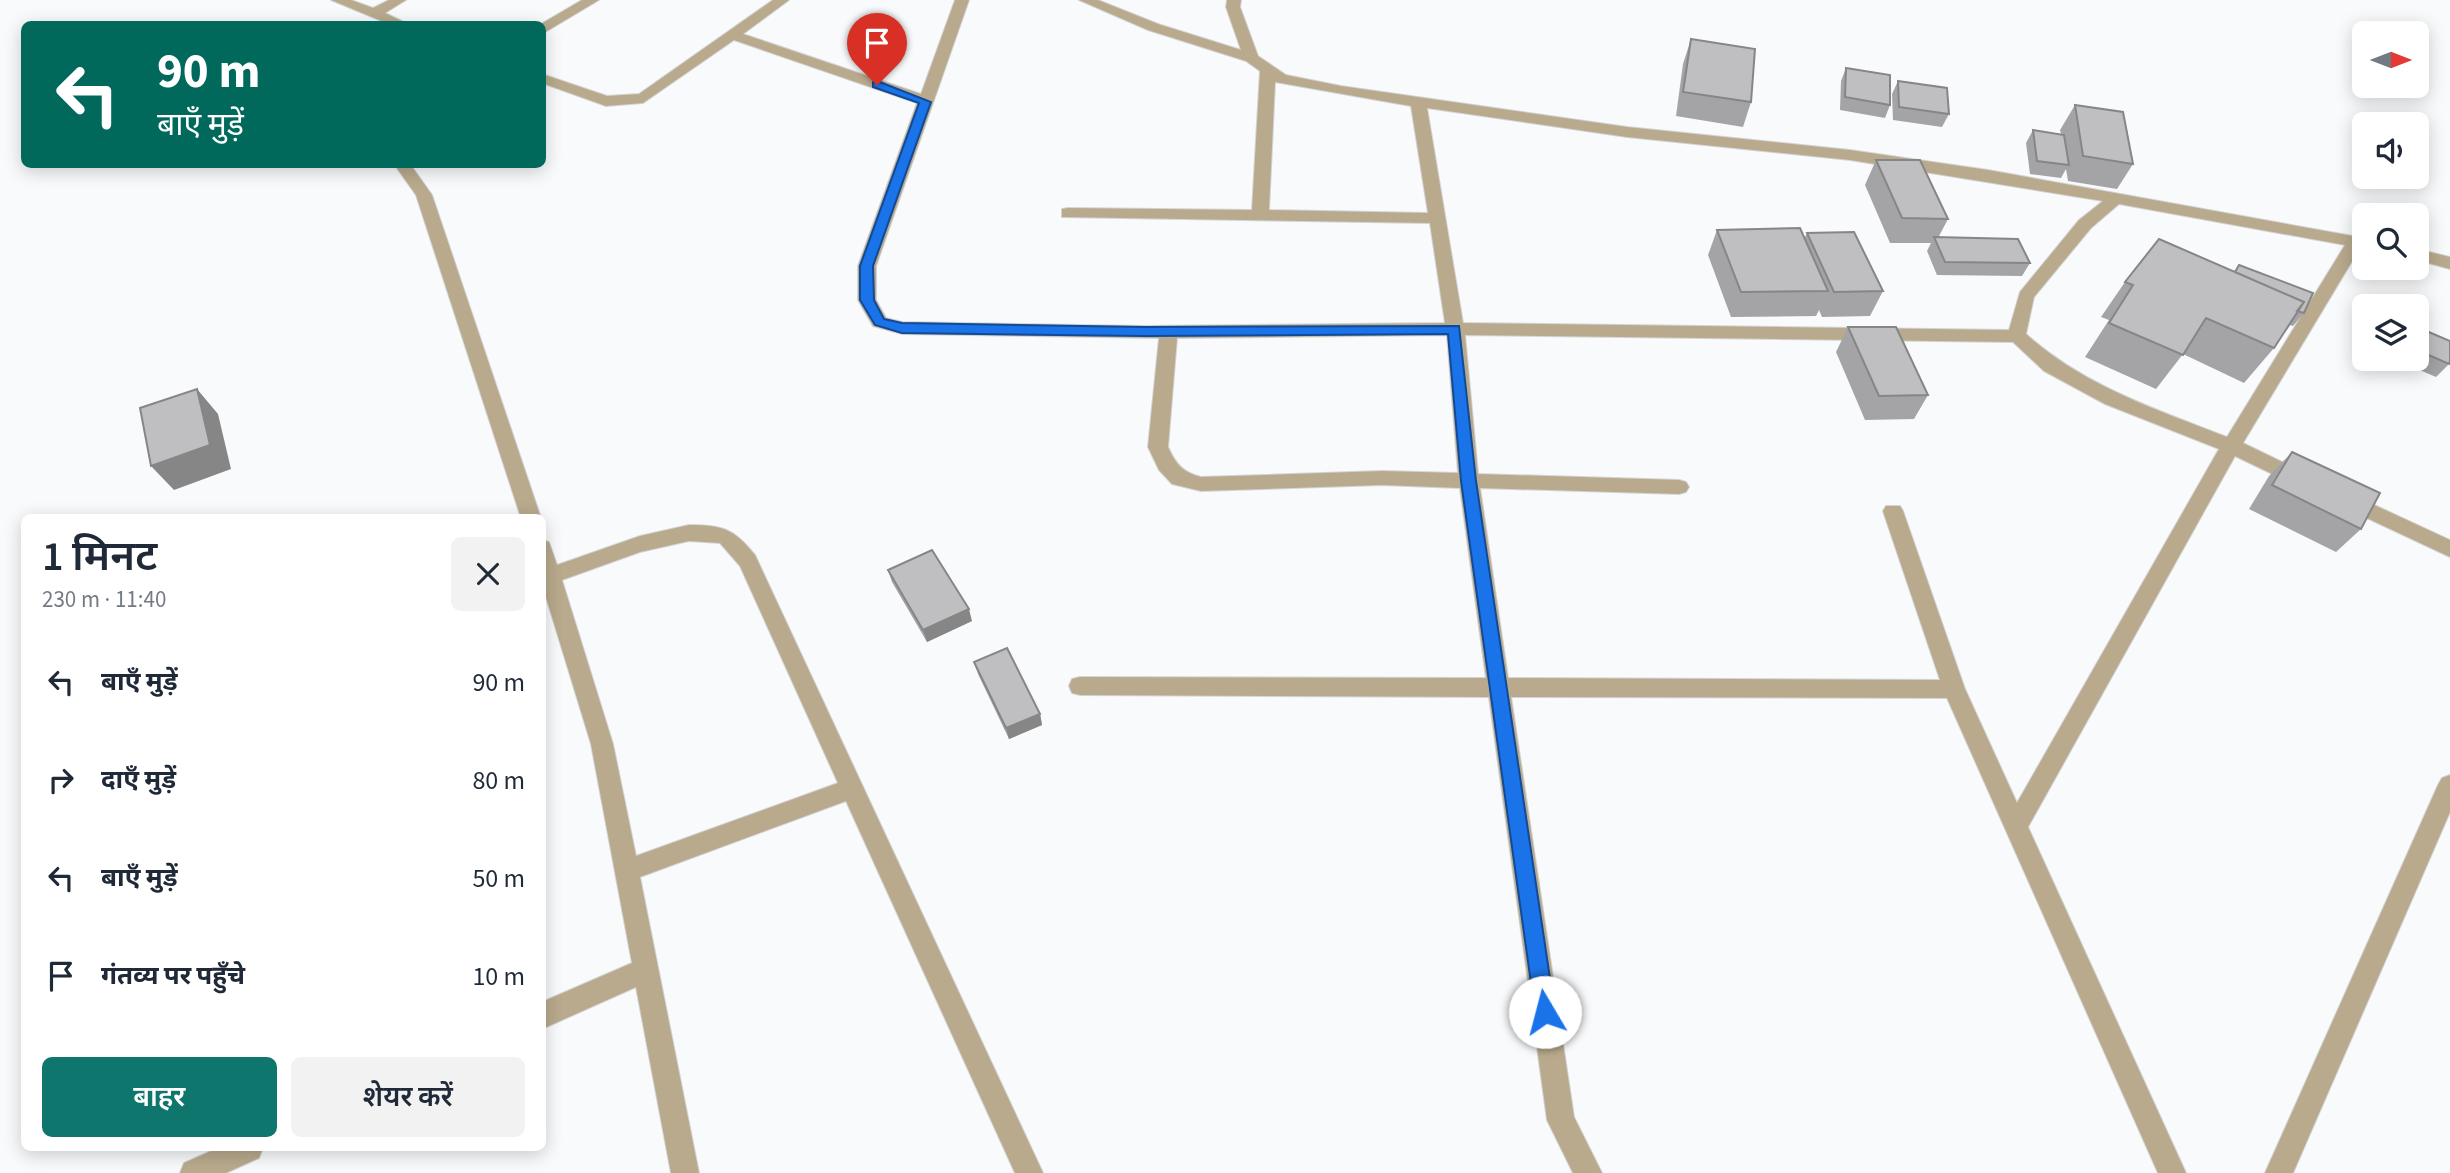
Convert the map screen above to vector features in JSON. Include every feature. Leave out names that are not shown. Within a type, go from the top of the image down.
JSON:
[{"type":"street","points":[[338,0],[393,21]]},
{"type":"street","points":[[373,14],[399,0]]},
{"type":"street","points":[[546,28],[592,0]]},
{"type":"street","points":[[546,79],[606,101],[643,98],[782,0]]},
{"type":"street","points":[[962,0],[867,266],[867,300],[879,322],[902,328],[1169,331],[1455,329],[2017,336],[2050,366],[2112,399],[2231,446],[2450,549]]},
{"type":"street","points":[[1086,0],[1153,27],[1251,58],[1281,79],[1627,132],[1850,155],[2116,198],[2352,241]]},
{"type":"street","points":[[1234,0],[1233,7],[1251,58]]},
{"type":"street","points":[[733,35],[925,102]]},
{"type":"street","points":[[1260,215],[1268,69]]},
{"type":"street","points":[[1418,100],[1455,329],[1469,481],[1561,1120],[1588,1173]]},
{"type":"street","points":[[405,168],[424,195],[530,514]]},
{"type":"street","points":[[2017,336],[2026,296],[2085,224],[2116,198]]},
{"type":"street","points":[[1068,213],[1437,218]]},
{"type":"street","points":[[2016,827],[2231,446],[2352,255]]},
{"type":"street","points":[[2429,258],[2450,263]]},
{"type":"street","points":[[1169,331],[1158,447],[1166,465],[1179,479],[1201,484],[1382,478],[1679,487]]},
{"type":"street","points":[[1893,512],[1954,689],[2172,1173]]},
{"type":"street","points":[[553,575],[640,544],[688,533],[712,533],[728,538],[748,561],[1029,1173]]},
{"type":"street","points":[[546,558],[602,744],[685,1173]]},
{"type":"street","points":[[1080,686],[1954,689]]},
{"type":"street","points":[[2279,1173],[2450,785]]},
{"type":"street","points":[[625,871],[852,789]]},
{"type":"street","points":[[546,1014],[644,970]]},
{"type":"street","points":[[194,1173],[242,1151]]},
{"type":"building","points":[[1691,39],[1755,49],[1751,102],[1683,92]]},
{"type":"building","points":[[1846,68],[1890,75],[1890,105],[1845,97]]},
{"type":"building","points":[[1898,81],[1947,88],[1949,114],[1899,107]]},
{"type":"building","points":[[2075,105],[2123,112],[2133,164],[2083,156]]},
{"type":"building","points":[[2033,130],[2064,135],[2069,165],[2037,161]]},
{"type":"building","points":[[1876,160],[1920,160],[1948,219],[1902,218]]},
{"type":"building","points":[[1800,228],[1828,291],[1741,292],[1717,230]]},
{"type":"building","points":[[1854,232],[1883,291],[1834,292],[1807,233]]},
{"type":"building","points":[[1934,237],[2018,239],[2030,263],[1945,262]]},
{"type":"building","points":[[2159,239],[2304,302],[2274,348],[2206,318],[2183,355],[2109,323],[2133,285],[2125,282]]},
{"type":"building","points":[[2239,265],[2313,293],[2304,313],[2297,311],[2304,302],[2235,272]]},
{"type":"building","points":[[1848,327],[1896,327],[1928,395],[1879,396]]},
{"type":"building","points":[[2429,332],[2450,341],[2449,364],[2429,355]]},
{"type":"building","points":[[197,389],[210,445],[151,466],[140,408]]},
{"type":"building","points":[[2292,452],[2380,493],[2361,529],[2272,485]]},
{"type":"building","points":[[932,550],[969,609],[923,630],[888,570]]},
{"type":"building","points":[[1007,648],[1040,714],[1006,728],[974,662]]},
{"type":"route","points":[[877,85],[925,102],[867,266],[867,300],[879,322],[902,328],[1145,332],[1455,329],[1469,481],[1545,1012]]}]
